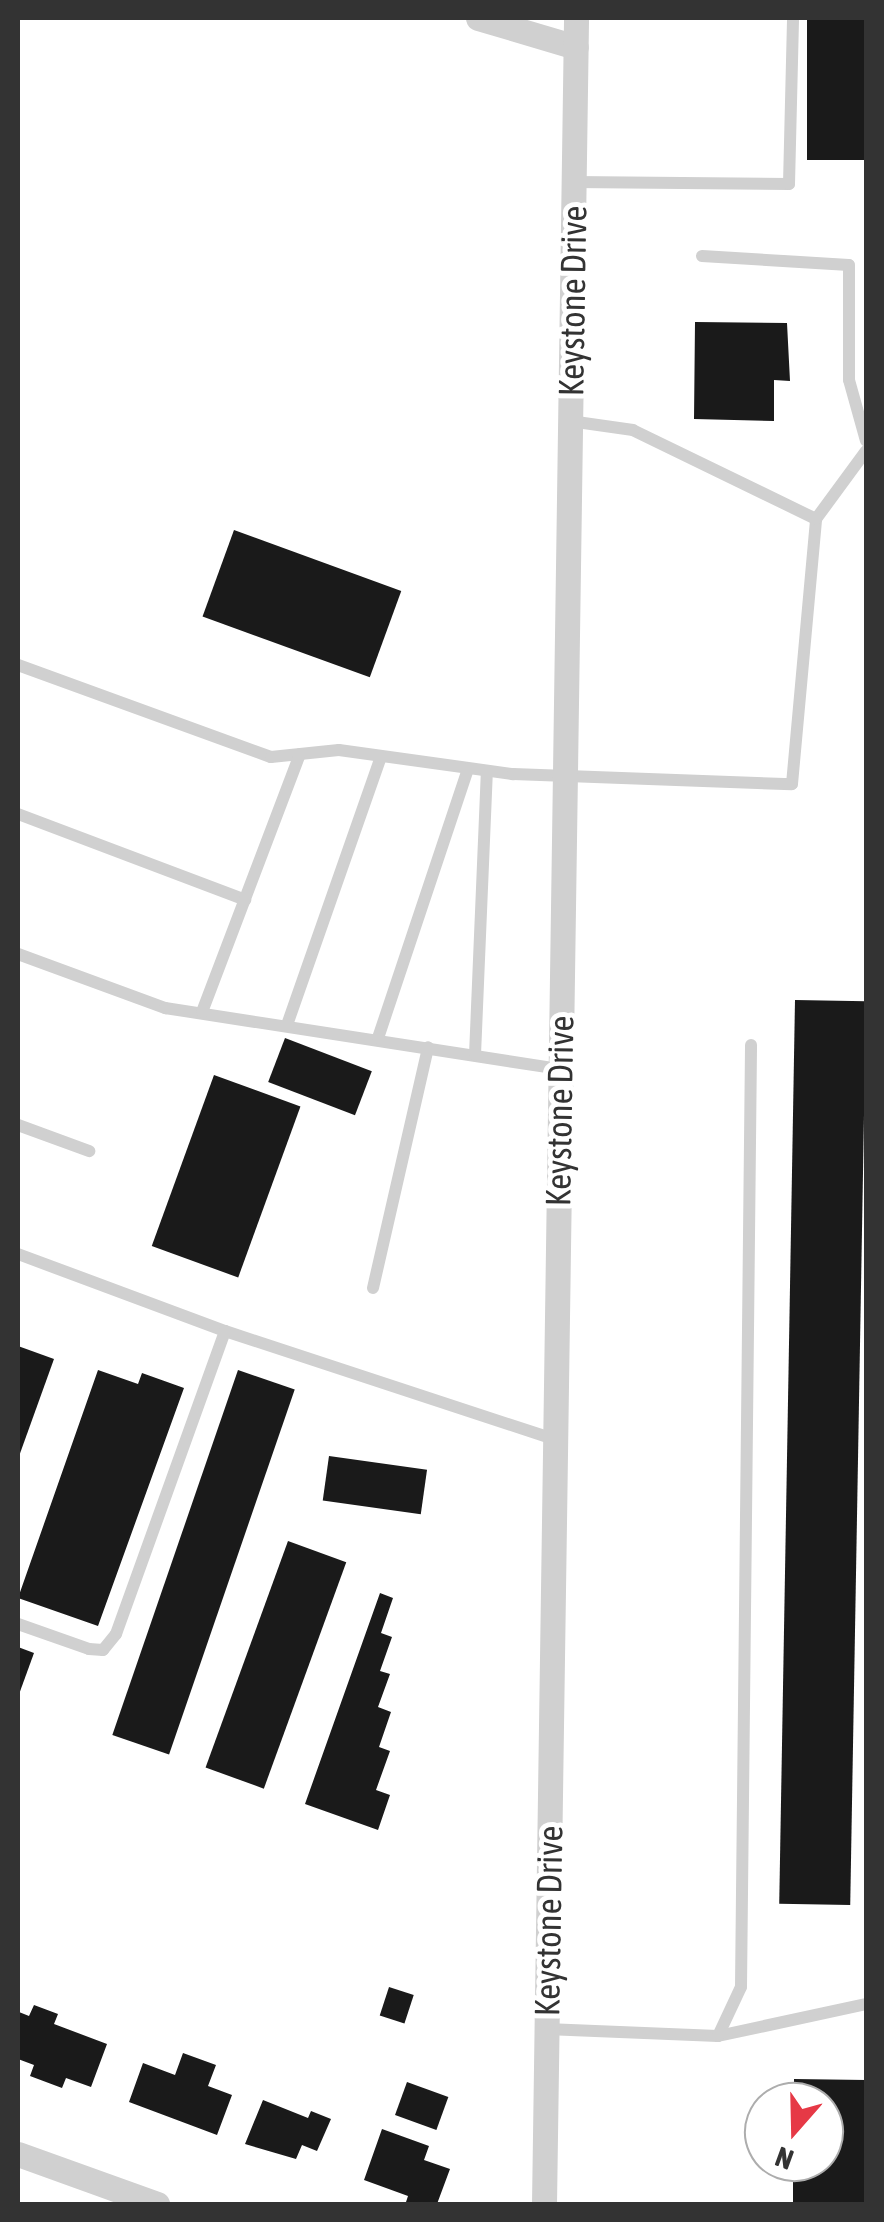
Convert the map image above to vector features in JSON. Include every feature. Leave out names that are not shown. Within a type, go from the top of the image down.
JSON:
[{"type":"street","points":[[478,18],[576,47]]},
{"type":"street","name":"Keystone Drive","points":[[544,2204],[576,18]]},
{"type":"street","points":[[18,2154],[157,2204]]},
{"type":"lane","points":[[574,182],[789,184],[793,18]]},
{"type":"lane","points":[[702,256],[849,265],[849,380],[866,441]]},
{"type":"lane","points":[[570,421],[633,430],[816,518]]},
{"type":"lane","points":[[18,664],[270,757],[339,750],[487,771],[792,784],[816,518],[866,450]]},
{"type":"lane","points":[[202,1012],[300,754]]},
{"type":"lane","points":[[288,1024],[381,756]]},
{"type":"lane","points":[[378,1038],[468,769]]},
{"type":"lane","points":[[475,1055],[487,771]]},
{"type":"lane","points":[[18,814],[245,900]]},
{"type":"lane","points":[[18,954],[165,1008],[560,1069]]},
{"type":"lane","points":[[718,2036],[741,1988],[751,1045]]},
{"type":"lane","points":[[372,1288],[428,1047]]},
{"type":"lane","points":[[18,1125],[89,1151]]},
{"type":"lane","points":[[18,1254],[225,1331],[554,1440]]},
{"type":"lane","points":[[18,1624],[89,1649],[103,1650],[116,1634],[225,1331]]},
{"type":"lane","points":[[546,2028],[718,2036],[866,2004]]},
{"type":"building","points":[[807,18],[866,18],[866,160],[807,160]]},
{"type":"building","points":[[695,322],[787,323],[790,381],[774,380],[774,421],[694,419]]},
{"type":"building","points":[[234,530],[401,591],[370,677],[203,616]]},
{"type":"building","points":[[795,1000],[866,1001],[850,1905],[779,1904]]},
{"type":"building","points":[[285,1038],[372,1071],[355,1115],[268,1082]]},
{"type":"building","points":[[214,1075],[300,1106],[238,1277],[152,1246]]},
{"type":"building","points":[[18,1346],[54,1359],[18,1459]]},
{"type":"building","points":[[98,1370],[138,1384],[142,1373],[184,1388],[98,1626],[18,1598]]},
{"type":"building","points":[[238,1370],[295,1390],[169,1755],[112,1735]]},
{"type":"building","points":[[329,1456],[427,1470],[421,1514],[323,1501]]},
{"type":"building","points":[[288,1541],[346,1562],[264,1789],[206,1767]]},
{"type":"building","points":[[380,1593],[393,1598],[381,1633],[392,1637],[380,1671],[390,1674],[378,1707],[391,1712],[379,1747],[390,1751],[376,1790],[390,1795],[378,1830],[305,1804]]},
{"type":"building","points":[[18,1647],[34,1653],[18,1697]]},
{"type":"building","points":[[389,1987],[414,1995],[404,2024],[380,2016]]},
{"type":"building","points":[[34,2005],[58,2014],[54,2024],[107,2044],[91,2087],[66,2078],[62,2088],[30,2076],[34,2065],[18,2059],[19,2012],[29,2016]]},
{"type":"building","points":[[183,2053],[216,2065],[208,2086],[232,2095],[217,2135],[129,2102],[143,2063],[175,2075]]},
{"type":"building","points":[[866,2080],[866,2204],[793,2204],[793,2182],[844,2182],[844,2082],[794,2082]]},
{"type":"building","points":[[407,2082],[448,2097],[436,2130],[395,2115]]},
{"type":"building","points":[[263,2100],[308,2118],[311,2111],[331,2119],[317,2151],[302,2145],[296,2159],[245,2144]]},
{"type":"building","points":[[382,2129],[429,2146],[424,2160],[450,2169],[437,2204],[406,2202],[408,2196],[364,2180]]}]
